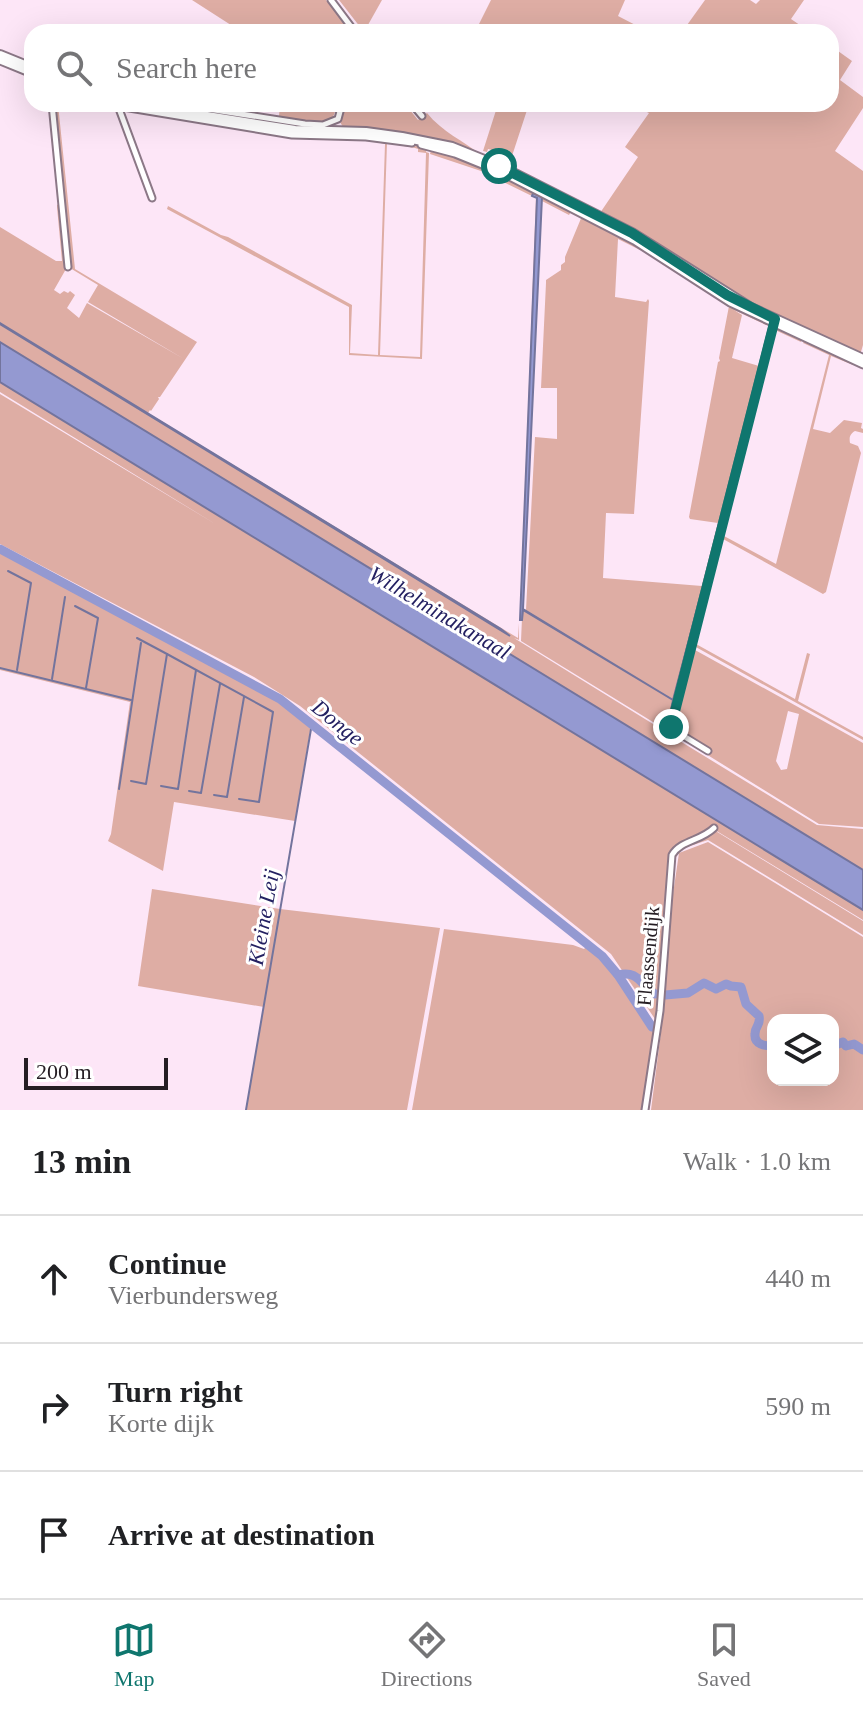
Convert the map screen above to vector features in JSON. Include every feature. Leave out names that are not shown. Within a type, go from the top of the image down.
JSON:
[{"type":"main road","points":[[0,58],[24,68]]},
{"type":"main road","points":[[182,112],[295,130],[366,132],[452,147],[499,166],[632,233],[774,322],[863,362]]},
{"type":"street","points":[[331,0],[349,24]]},
{"type":"street","points":[[53,112],[68,267]]},
{"type":"street","points":[[121,112],[152,198]]},
{"type":"street","points":[[159,112],[292,135],[395,140],[447,152],[502,173],[634,241],[730,303],[774,322],[671,724],[672,729],[708,751]]},
{"type":"street","points":[[227,112],[323,125],[336,120],[339,112]]},
{"type":"street","points":[[419,112],[422,116]]},
{"type":"street","name":"Flaassendijk","points":[[645,1110],[660,1009],[672,855],[680,845],[703,837],[714,828]]},
{"type":"shaded area","points":[[192,0],[326,0],[345,24],[229,24]]},
{"type":"shaded area","points":[[339,0],[382,0],[368,24],[358,24]]},
{"type":"shaded area","points":[[491,0],[625,0],[618,16],[634,24],[479,24]]},
{"type":"shaded area","points":[[705,0],[750,0],[756,4],[760,0],[804,0],[791,19],[798,24],[688,24]]},
{"type":"shaded area","points":[[839,52],[852,61],[840,80],[863,97],[863,108],[835,151],[863,171],[863,345],[860,355],[739,297],[647,237],[600,213],[638,157],[625,147],[649,113],[839,112]]},
{"type":"shaded area","points":[[54,112],[59,112],[75,269],[197,342],[148,413],[518,638],[519,623],[519,640],[514,638],[666,732],[521,641],[541,197],[533,196],[537,198],[520,620],[536,198],[481,171],[430,154],[431,150],[427,149],[422,359],[349,355],[349,307],[167,209],[168,206],[228,237],[352,305],[350,353],[378,355],[385,144],[381,143],[382,140],[423,147],[448,154],[572,210],[569,215],[542,201],[523,608],[526,610],[535,437],[557,439],[557,388],[541,388],[546,280],[561,270],[582,216],[640,246],[640,250],[618,239],[615,297],[649,301],[634,514],[606,513],[603,578],[702,586],[718,523],[689,517],[729,306],[663,264],[667,262],[766,322],[766,325],[734,310],[742,315],[732,358],[759,366],[771,327],[670,727],[692,740],[673,727],[691,650],[695,650],[863,743],[863,827],[819,824],[672,733],[670,735],[817,825],[863,829],[863,870],[0,342],[0,324],[47,353],[0,323],[0,227],[56,261],[62,261],[59,204],[66,269],[54,290],[60,294],[70,291],[75,295],[67,308],[79,318],[87,303],[184,359],[88,302],[98,285],[70,268]],"holes":[[[387,143],[415,148],[418,152],[426,153],[420,357],[380,355]],[[788,711],[799,714],[787,769],[781,770],[776,761]]]},
{"type":"shaded area","points":[[279,112],[335,112],[329,120],[319,123],[279,116]]},
{"type":"shaded area","points":[[343,112],[412,112],[418,120],[427,113],[446,131],[481,155],[413,136],[343,127]]},
{"type":"shaded area","points":[[495,112],[526,112],[512,156],[488,149],[487,152],[483,151]]},
{"type":"shaded area","points":[[774,326],[802,339],[801,342],[775,330],[724,536],[776,564],[829,355],[803,343],[805,340],[853,362],[853,365],[831,356],[813,429],[830,433],[844,420],[862,423],[863,433],[855,431],[850,439],[850,443],[858,446],[861,453],[826,592],[823,594],[723,539],[696,644],[795,699],[807,653],[810,654],[798,701],[863,737],[863,740],[694,646]]},
{"type":"shaded area","points":[[0,382],[863,910],[863,920],[710,827],[672,853],[657,1022],[611,954],[300,706],[254,677],[0,544],[0,394],[217,525],[0,392]]},
{"type":"shaded area","points":[[0,550],[257,686],[291,707],[311,725],[295,821],[174,802],[163,871],[108,841],[130,702],[0,670]]},
{"type":"shaded area","points":[[714,830],[863,921],[863,935],[708,840],[681,849],[675,859],[673,894],[679,853],[708,842],[863,937],[863,1110],[651,1110],[662,1024],[649,1110],[646,1110],[675,851]]},
{"type":"shaded area","points":[[152,889],[280,909],[440,928],[407,1110],[246,1110],[264,1007],[138,986]]},
{"type":"shaded area","points":[[444,929],[573,945],[584,949],[590,943],[615,968],[654,1026],[643,1110],[412,1110]]},
{"type":"water","points":[[533,193],[542,197],[523,609],[673,700],[523,610],[520,620],[537,198],[532,196]]},
{"type":"water","points":[[0,324],[501,629],[510,636]]},
{"type":"water","name":"Wilhelminakanaal","points":[[0,342],[863,870],[863,910],[0,382]]},
{"type":"water","points":[[701,594],[669,720],[673,700]]},
{"type":"waterway","name":"Donge","points":[[0,549],[280,699],[602,956],[652,1027]]},
{"type":"waterway","points":[[8,571],[31,583],[17,670]]},
{"type":"waterway","points":[[52,679],[65,597]]},
{"type":"waterway","points":[[75,606],[98,618],[86,688]]},
{"type":"waterway","points":[[131,781],[146,784],[167,654],[137,638]]},
{"type":"waterway","points":[[119,789],[141,643]]},
{"type":"waterway","points":[[167,654],[273,712],[259,802],[239,799]]},
{"type":"waterway","points":[[0,668],[131,700]]},
{"type":"waterway","points":[[161,786],[178,789],[196,670]]},
{"type":"waterway","points":[[189,791],[201,793],[220,684]]},
{"type":"waterway","points":[[214,795],[227,797],[244,697]]},
{"type":"waterway","name":"Kleine Leij","points":[[246,1110],[311,729]]},
{"type":"waterway","name":"Donge","points":[[618,975],[635,976],[655,994]]},
{"type":"waterway","name":"Donge","points":[[665,995],[688,993],[704,983],[716,989],[726,984],[741,987],[746,1004],[759,1016],[756,1040],[767,1045]]},
{"type":"waterway","name":"Donge","points":[[839,1044],[854,1044],[863,1050]]},
{"type":"route","points":[[499,166],[632,233],[727,295],[775,319],[671,727]]}]
